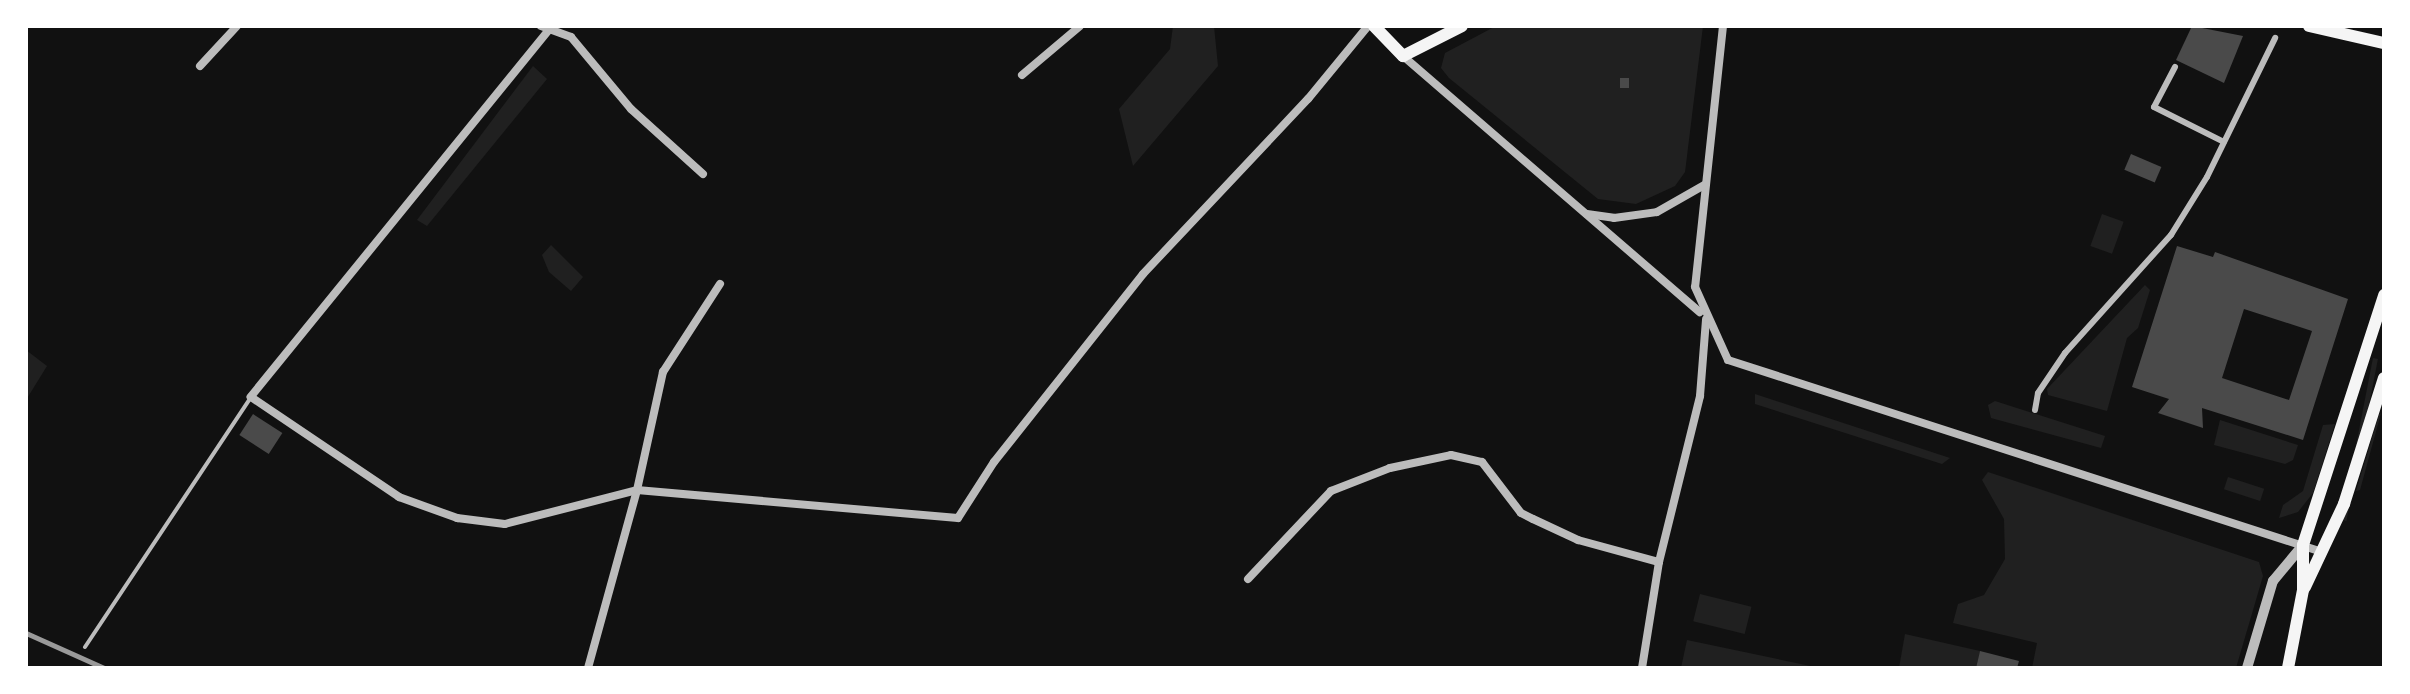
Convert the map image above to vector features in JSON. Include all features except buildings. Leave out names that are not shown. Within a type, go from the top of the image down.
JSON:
[{"type":"main road","points":[[1371,26],[1403,56],[1462,26]]},
{"type":"main road","points":[[2309,26],[2384,43]]},
{"type":"main road","points":[[2288,668],[2303,590],[2303,545],[2383,304]]},
{"type":"main road","points":[[2303,590],[2344,504],[2384,378]]},
{"type":"street","points":[[200,66],[237,26]]},
{"type":"street","points":[[1022,75],[1080,26]]},
{"type":"street","points":[[703,174],[631,109],[571,37],[546,27],[251,397],[399,497],[457,518],[505,524],[637,490],[958,518],[994,462],[1143,274],[1308,99],[1371,26]]},
{"type":"street","points":[[1723,26],[1695,287],[1706,319],[1728,360],[2322,552]]},
{"type":"street","points":[[2035,410],[2038,393],[2065,353],[2171,235],[2224,142],[2275,38]]},
{"type":"street","points":[[1403,56],[1706,319]]},
{"type":"street","points":[[2175,67],[2154,107],[2224,142]]},
{"type":"street","points":[[1586,214],[1614,218],[1657,212],[1706,184]]},
{"type":"street","points":[[588,668],[637,490],[663,372],[720,284]]},
{"type":"street","points":[[1642,668],[1659,562],[1700,396],[1706,319]]},
{"type":"street","points":[[1248,579],[1331,491],[1390,468],[1451,455],[1482,462],[1521,513],[1578,540],[1659,562]]},
{"type":"street","points":[[2247,668],[2273,581],[2303,545]]},
{"type":"lane","points":[[85,647],[251,397]]},
{"type":"shaded area","points":[[1173,26],[1214,26],[1218,66],[1133,166],[1119,109],[1170,49]]},
{"type":"shaded area","points":[[1496,26],[1703,26],[1685,172],[1675,186],[1636,204],[1598,199],[1449,78],[1441,68],[1445,53]]},
{"type":"shaded area","points":[[533,66],[547,79],[427,226],[417,220]]},
{"type":"shaded area","points":[[2102,214],[2124,222],[2112,254],[2090,246]]},
{"type":"shaded area","points":[[551,245],[583,277],[571,291],[549,272],[542,255]]},
{"type":"shaded area","points":[[2145,285],[2150,290],[2138,328],[2127,338],[2107,411],[2048,395],[2047,389]]},
{"type":"shaded area","points":[[26,350],[47,366],[26,400]]},
{"type":"shaded area","points":[[2373,358],[2378,359],[2346,521],[2342,520]]},
{"type":"shaded area","points":[[1755,394],[1950,458],[1942,464],[1755,404]]},
{"type":"shaded area","points":[[1995,401],[2105,436],[2101,448],[1991,418],[1988,405]]},
{"type":"shaded area","points":[[2381,413],[2360,490],[2356,491],[2379,415]]},
{"type":"shaded area","points":[[2220,420],[2298,445],[2293,460],[2285,464],[2214,445]]},
{"type":"shaded area","points":[[2335,424],[2313,493],[2298,512],[2279,518],[2283,505],[2303,491],[2323,425]]},
{"type":"shaded area","points":[[1988,472],[2259,562],[2263,576],[2236,668],[2032,668],[2037,643],[1953,623],[1958,604],[1984,595],[2005,559],[2004,519],[1982,480]]},
{"type":"shaded area","points":[[2228,477],[2264,489],[2260,501],[2224,489]]},
{"type":"shaded area","points":[[1700,594],[1751,607],[1745,634],[1693,621]]},
{"type":"shaded area","points":[[1905,634],[1980,651],[1976,668],[1899,668]]},
{"type":"shaded area","points":[[1687,640],[1820,668],[1681,668]]},
{"type":"railway","points":[[26,633],[104,668]]}]
